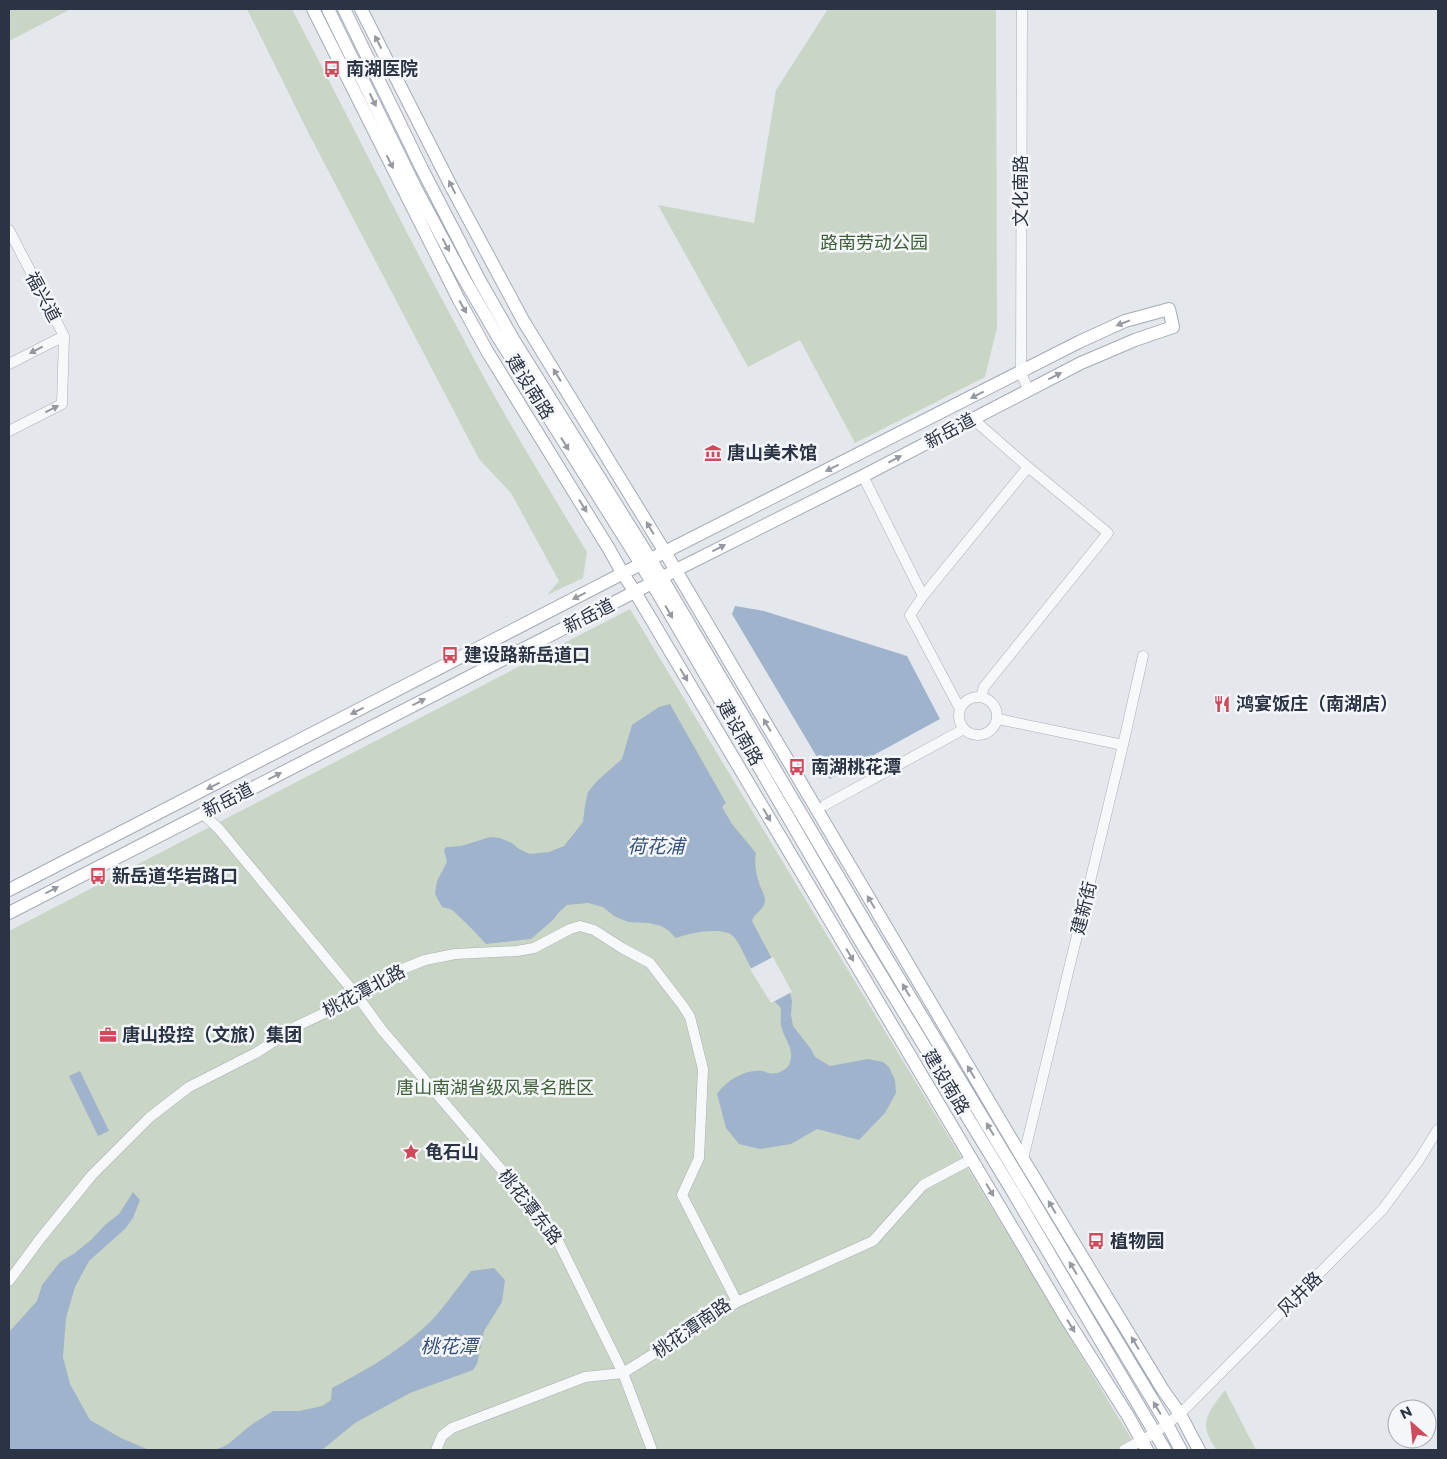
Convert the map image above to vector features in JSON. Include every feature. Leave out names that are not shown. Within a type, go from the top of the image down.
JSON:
[{"type":"main road","name":"建设南路","points":[[328,9],[415,187],[463,277],[498,337],[646,561]]},
{"type":"main road","name":"建设南路","points":[[344,9],[422,169],[480,281],[513,339],[646,561],[858,937],[1165,1450]]},
{"type":"main road","points":[[361,9],[453,190],[520,314],[676,570],[1023,1160],[1163,1390],[1180,1414],[1199,1450]]},
{"type":"main road","points":[[313,10],[459,300],[487,351],[635,592],[1144,1446]]},
{"type":"main road","name":"新岳道","points":[[9,890],[646,561],[1080,342],[1125,322],[1169,309],[1173,327],[1081,362],[863,476],[9,912]]},
{"type":"main road","name":"建设南路","points":[[657,581],[871,932],[1181,1450]]},
{"type":"main road","points":[[194,795],[202,813]]},
{"type":"main road","points":[[1001,1208],[1026,1215]]},
{"type":"street","name":"文化南路","points":[[1021,373],[1022,9]]},
{"type":"street","name":"福兴道","points":[[9,230],[64,336],[62,404],[9,431]]},
{"type":"street","name":"福兴道","points":[[9,364],[64,336]]},
{"type":"street","points":[[1021,373],[1028,389]]},
{"type":"street","points":[[973,418],[1028,467],[1108,533],[984,687],[981,697]]},
{"type":"street","points":[[960,709],[968,700],[981,697],[987,699],[996,707],[998,712],[996,725],[987,734],[974,735],[964,729],[959,720],[960,709],[910,615],[923,596],[1028,467]]},
{"type":"street","points":[[863,476],[923,596]]},
{"type":"street","name":"建新街","points":[[1023,1160],[1143,656]]},
{"type":"street","points":[[998,718],[1123,745]]},
{"type":"street","points":[[825,805],[964,729]]},
{"type":"street","name":"桃花潭东路","points":[[202,813],[219,829],[358,997],[382,1030],[547,1224],[557,1239],[623,1373],[652,1450]]},
{"type":"street","name":"桃花潭北路","points":[[9,1280],[92,1175],[150,1117],[189,1087],[256,1053],[297,1026],[358,997],[390,974],[425,960],[455,954],[517,951],[534,948],[570,929],[580,926],[594,930],[650,963],[690,1017]]},
{"type":"street","name":"桃花潭南路","points":[[436,1450],[442,1436],[452,1428],[585,1377],[623,1373],[737,1302],[682,1195],[699,1158],[703,1069],[690,1017]]},
{"type":"street","name":"风井路","points":[[1144,1446],[1155,1433],[1180,1414],[1383,1209],[1419,1160],[1438,1128]]},
{"type":"street","points":[[737,1302],[873,1241],[923,1186],[972,1159]]},
{"type":"street","points":[[1124,1450],[1144,1446]]},
{"type":"green space","points":[[9,9],[71,9],[9,41]]},
{"type":"green space","points":[[247,9],[292,9],[479,369],[587,552],[583,578],[547,595],[559,581],[511,493],[479,459],[308,132]]},
{"type":"green space","name":"路南劳动公园","points":[[828,9],[996,9],[997,328],[985,377],[855,443],[800,340],[748,367],[658,205],[754,223],[776,90]]},
{"type":"green space","name":"唐山南湖省级风景名胜区","points":[[630,609],[1138,1450],[9,1450],[9,931]]},
{"type":"green space","points":[[1225,1390],[1256,1450],[1216,1450],[1210,1439],[1206,1426],[1208,1415]]},
{"type":"water","points":[[735,606],[764,611],[907,656],[940,719],[830,779],[732,614]]},
{"type":"water","name":"荷花浦","points":[[670,704],[726,803],[722,807],[732,824],[756,853],[756,873],[765,901],[763,907],[752,921],[790,993],[793,1026],[815,1057],[830,1066],[868,1059],[883,1062],[889,1067],[895,1080],[896,1093],[885,1113],[859,1140],[817,1129],[791,1144],[760,1149],[739,1144],[726,1128],[717,1094],[721,1089],[731,1080],[749,1072],[777,1073],[783,1071],[789,1065],[791,1059],[789,1045],[782,1030],[780,1007],[763,988],[735,938],[730,934],[709,931],[676,938],[661,926],[649,923],[628,922],[614,916],[603,907],[588,903],[567,905],[531,939],[486,944],[453,911],[442,907],[435,894],[437,881],[447,862],[444,850],[446,847],[461,846],[490,837],[500,838],[512,843],[530,854],[549,852],[564,846],[583,822],[588,792],[597,781],[622,759],[632,725],[659,707]]},
{"type":"water","points":[[80,1071],[109,1131],[98,1136],[69,1076]]},
{"type":"water","points":[[133,1192],[140,1200],[133,1218],[125,1229],[89,1261],[75,1287],[66,1318],[63,1357],[70,1384],[90,1420],[121,1438],[149,1450],[9,1450],[9,1332],[37,1301],[42,1285],[60,1262],[75,1253],[119,1214]]},
{"type":"water","name":"桃花潭","points":[[494,1268],[505,1280],[502,1302],[484,1331],[477,1364],[473,1370],[410,1393],[355,1423],[322,1450],[215,1450],[227,1445],[251,1425],[273,1411],[299,1411],[322,1406],[331,1400],[332,1388],[383,1359],[418,1333],[440,1311],[471,1271]]},
{"type":"pier","points":[[773,957],[792,992],[771,1003],[750,969]]},
{"type":"place","name":"南湖医院","points":[[332,69]]},
{"type":"place","name":"唐山美术馆","points":[[713,453]]},
{"type":"place","name":"建设路新岳道口","points":[[450,655]]},
{"type":"place","name":"鸿宴饭庄（南湖店）","points":[[1222,704]]},
{"type":"place","name":"南湖桃花潭","points":[[797,767]]},
{"type":"place","name":"新岳道华岩路口","points":[[98,876]]},
{"type":"place","name":"唐山投控（文旅）集团","points":[[108,1035]]},
{"type":"place","name":"龟石山","points":[[411,1152]]},
{"type":"place","name":"植物园","points":[[1096,1241]]}]
